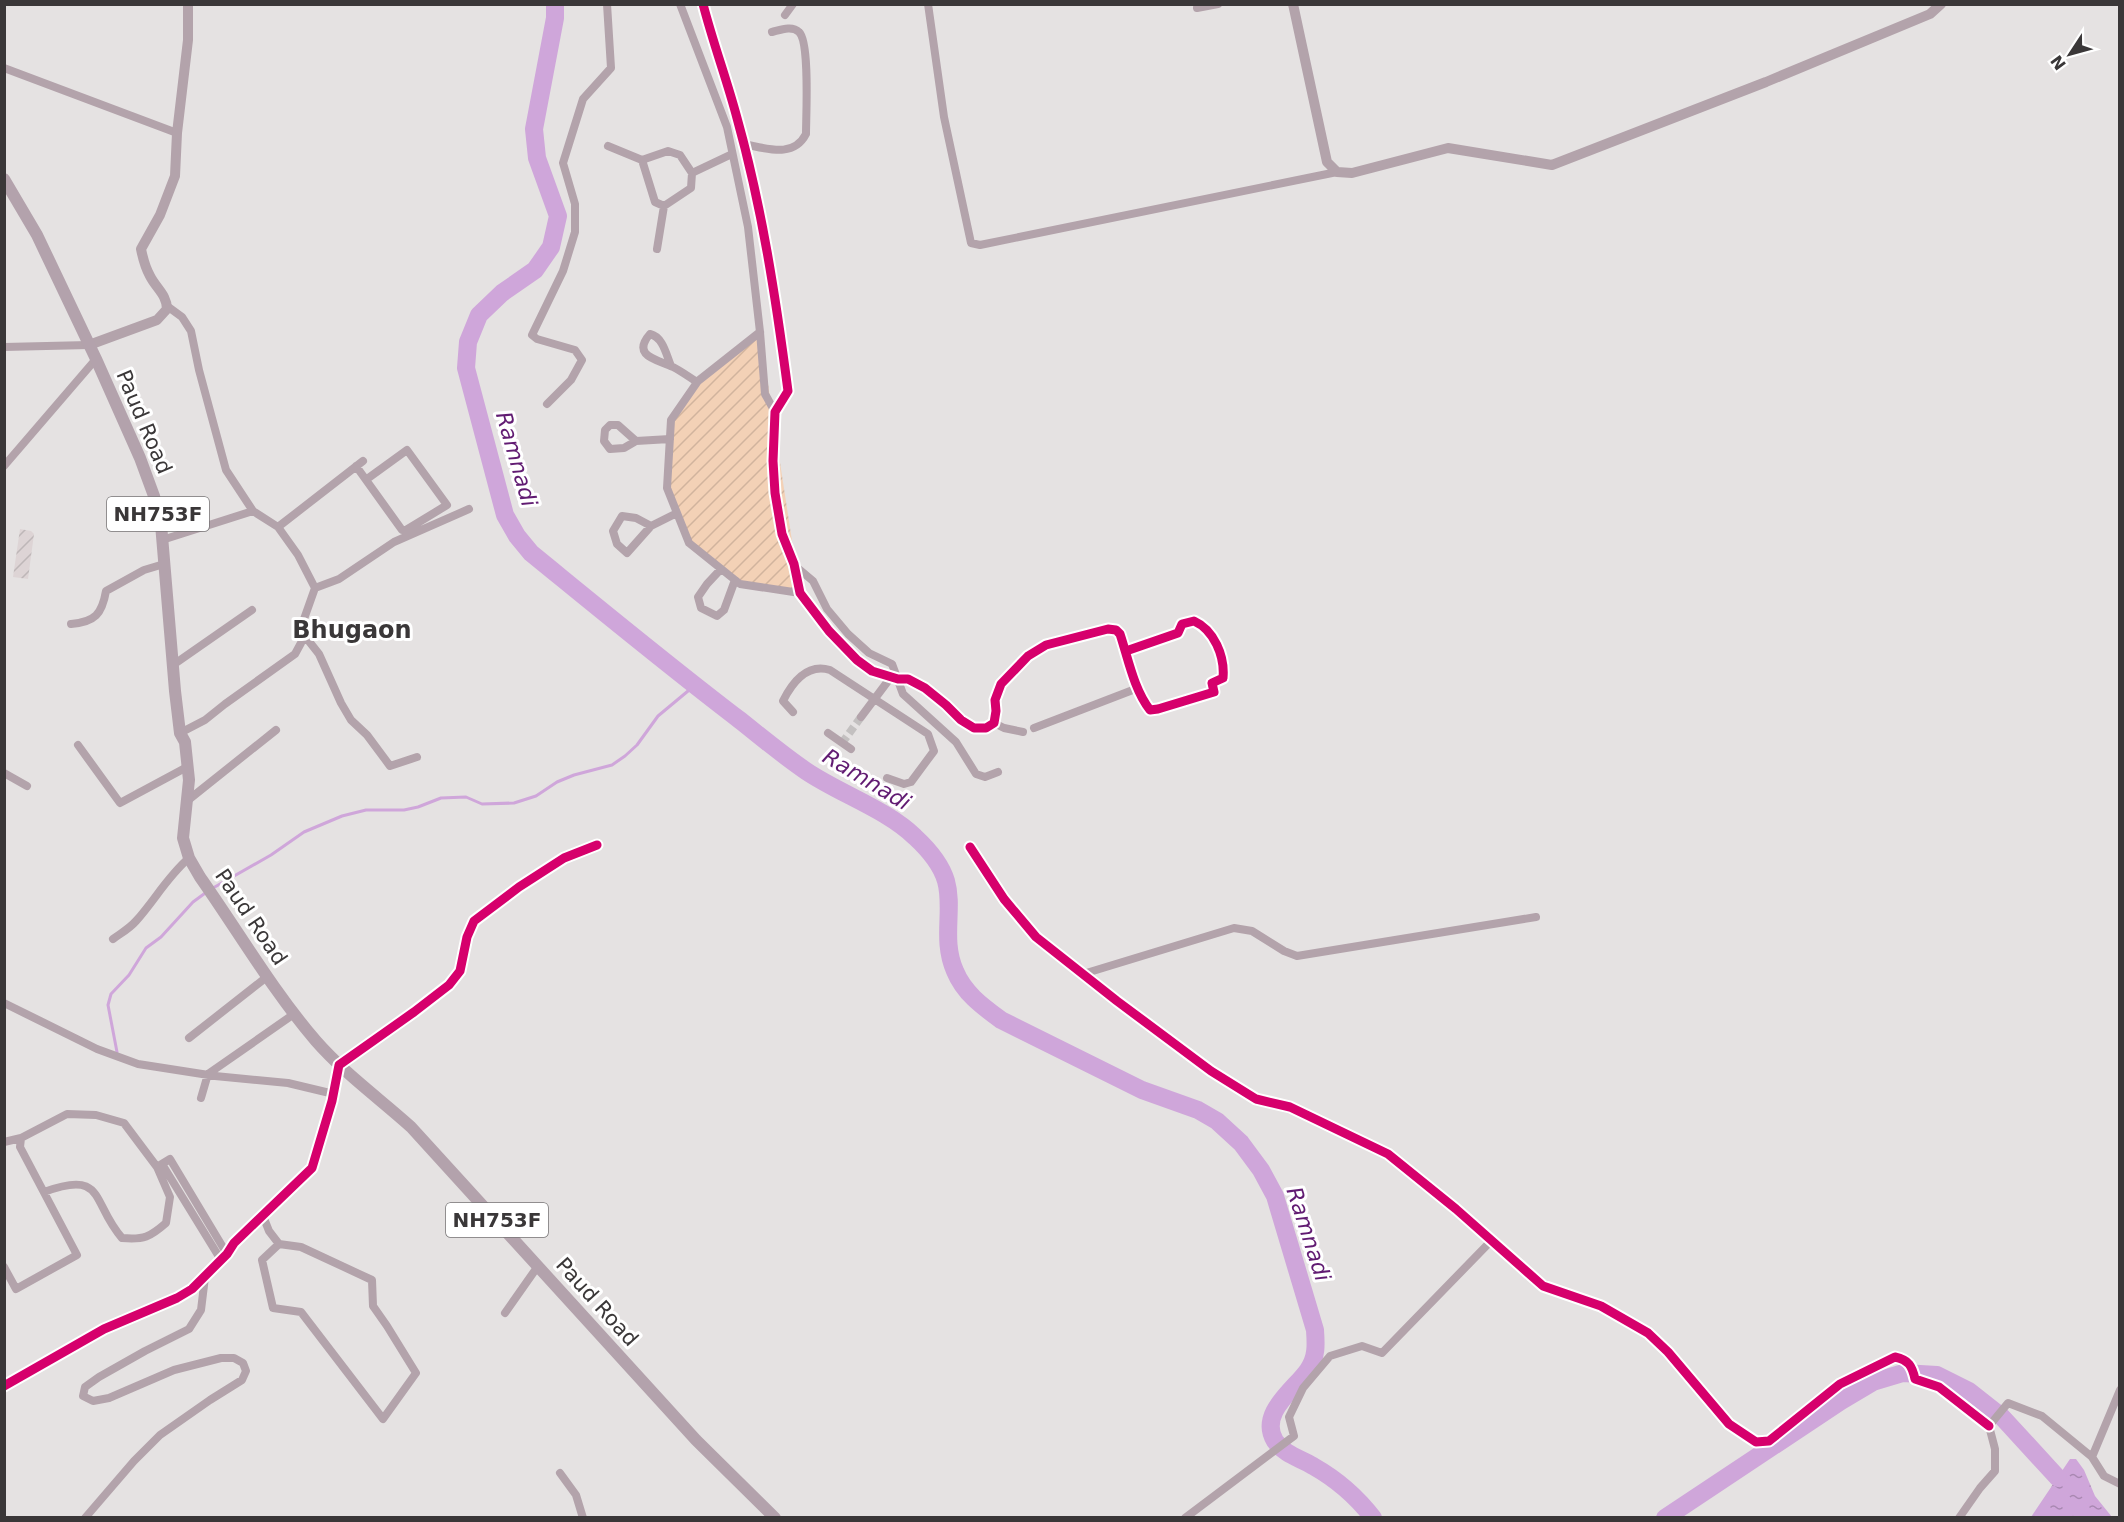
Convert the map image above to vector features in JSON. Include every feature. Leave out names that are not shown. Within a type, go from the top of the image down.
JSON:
[{"type":"main road","name":"Paud Road","points":[[4,179],[37,235],[96,359],[154,496],[161,524],[180,733],[185,742],[187,801],[183,838],[189,858],[294,1014],[339,1065],[411,1127],[696,1440],[775,1518]]},
{"type":"street","points":[[4,347],[88,345],[157,320],[167,309],[167,300],[151,279],[141,249],[160,215],[175,176],[177,133],[188,40],[188,4]]},
{"type":"street","points":[[547,404],[571,380],[582,360],[575,350],[537,339],[532,335],[563,271],[575,232],[574,204],[563,163],[583,99],[611,68],[607,4]]},
{"type":"street","points":[[680,4],[727,127],[748,227],[765,394],[775,412]]},
{"type":"street","points":[[703,4],[743,144],[764,232],[788,391],[775,412],[773,461],[775,493],[782,534],[794,564],[800,593],[829,631],[857,660],[872,670],[894,678],[908,679],[925,688],[961,720],[974,728],[986,728],[994,723],[996,711],[994,700],[1001,684],[1028,656],[1046,645],[1108,629],[1116,630],[1120,634],[1138,688],[1150,710],[1214,692],[1212,683],[1223,678],[1224,666],[1213,638],[1203,625],[1194,621],[1182,624],[1178,633],[1126,651]]},
{"type":"street","points":[[785,15],[793,4]]},
{"type":"street","points":[[928,4],[944,117],[971,243],[980,245],[1337,172],[1352,173],[1448,148],[1552,165],[1839,52],[1930,14],[1941,4]]},
{"type":"street","points":[[1197,8],[1218,4]]},
{"type":"street","points":[[1293,4],[1327,162],[1337,172]]},
{"type":"street","points":[[743,144],[786,149],[801,142],[806,134],[806,54],[803,40],[798,32],[791,28],[772,32]]},
{"type":"street","points":[[4,68],[177,133]]},
{"type":"street","points":[[608,146],[642,160],[668,151],[680,155],[692,173],[691,188],[664,206],[657,249]]},
{"type":"street","points":[[692,173],[732,154]]},
{"type":"street","points":[[642,160],[655,202],[664,206]]},
{"type":"street","points":[[167,306],[182,317],[191,332],[226,470],[253,511],[278,527],[298,555],[315,588],[304,619],[304,635],[295,654],[206,720],[180,733]]},
{"type":"street","points":[[760,332],[697,382],[671,420],[667,488],[688,543],[740,584],[800,593]]},
{"type":"street","points":[[4,466],[96,359]]},
{"type":"street","points":[[671,366],[697,382]]},
{"type":"street","points":[[636,441],[670,439]]},
{"type":"street","points":[[278,527],[359,463],[367,479],[402,530],[406,531],[447,505],[407,450],[367,479]]},
{"type":"street","points":[[315,588],[339,579],[360,562],[394,542],[469,509]]},
{"type":"street","points":[[162,540],[253,511]]},
{"type":"street","points":[[651,526],[636,518],[622,516],[614,531],[617,544],[627,553],[651,526],[677,513]]},
{"type":"street","points":[[71,624],[88,622],[103,607],[106,591],[144,570],[164,564]]},
{"type":"street","points":[[794,564],[813,581],[827,609],[848,634],[869,653],[892,664],[894,678],[903,694],[956,742],[976,774],[985,777],[998,771]]},
{"type":"street","points":[[721,569],[698,597],[701,608],[717,616],[724,610],[735,580]]},
{"type":"street","points":[[173,665],[252,610]]},
{"type":"street","points":[[304,635],[320,654],[341,703],[351,720],[367,735],[390,766],[417,757]]},
{"type":"street","points":[[793,712],[783,701],[787,692],[800,677],[812,669],[821,668],[830,670],[928,734],[934,751],[911,782],[904,784],[887,778]]},
{"type":"street","points":[[861,717],[894,678]]},
{"type":"street","points":[[1034,728],[1138,688]]},
{"type":"street","points":[[994,723],[1004,728],[1023,732]]},
{"type":"street","points":[[187,801],[276,730]]},
{"type":"street","points":[[828,733],[851,749]]},
{"type":"street","points":[[78,745],[120,802],[187,767]]},
{"type":"street","points":[[4,773],[27,786]]},
{"type":"street","points":[[4,1386],[104,1329],[177,1298],[192,1289],[224,1257],[234,1243],[312,1168],[339,1065],[449,985],[460,970],[467,937],[474,921],[519,887],[564,858],[597,846]]},
{"type":"street","points":[[970,847],[1004,899],[1036,937],[1211,1071],[1256,1099],[1290,1107],[1388,1154],[1492,1240],[1543,1286],[1601,1306],[1648,1333],[1668,1352],[1730,1424],[1756,1442],[1769,1441],[1839,1383],[1895,1357],[1904,1359],[1911,1365],[1915,1379],[1939,1387],[1991,1423],[1995,1449],[1995,1472],[1980,1488],[1959,1518]]},
{"type":"street","points":[[113,939],[135,922],[174,871],[189,858]]},
{"type":"street","points":[[1083,974],[1234,928],[1252,931],[1284,951],[1297,956],[1536,917]]},
{"type":"street","points":[[189,1038],[268,976]]},
{"type":"street","points":[[4,1003],[97,1050],[138,1064],[288,1083],[333,1094]]},
{"type":"street","points":[[201,1098],[208,1074],[294,1014]]},
{"type":"street","points":[[4,1142],[21,1138],[68,1114],[96,1115],[124,1123],[163,1163],[224,1257]]},
{"type":"street","points":[[4,1267],[16,1289],[77,1255],[20,1147],[21,1138]]},
{"type":"street","points":[[44,1192],[65,1184],[83,1185],[95,1192],[114,1229],[122,1238],[139,1239],[152,1235],[166,1223],[170,1197],[163,1163]]},
{"type":"street","points":[[263,1216],[269,1231],[279,1244],[301,1247],[372,1280],[373,1306],[416,1373],[383,1419],[301,1312],[273,1308],[262,1260],[279,1244]]},
{"type":"street","points":[[1185,1518],[1294,1436],[1289,1417],[1303,1388],[1330,1356],[1362,1346],[1382,1353],[1492,1240]]},
{"type":"street","points":[[505,1313],[538,1266]]},
{"type":"street","points":[[85,1518],[134,1461],[160,1435],[242,1380],[246,1371],[243,1363],[234,1358],[221,1358],[174,1370],[109,1398],[93,1401],[83,1396],[86,1387],[99,1377],[189,1329],[201,1310],[205,1277]]},
{"type":"street","points":[[2092,1457],[2120,1390]]},
{"type":"street","points":[[1991,1423],[2008,1403],[2042,1416],[2092,1457],[2104,1476],[2120,1484]]},
{"type":"street","points":[[560,1473],[576,1495],[583,1518]]},
{"type":"shaded area","points":[[760,332],[800,593],[740,584],[689,543],[667,488],[671,420],[698,381]]},
{"type":"shaded area","points":[[20,529],[31,531],[34,534],[28,579],[13,577]]},
{"type":"water","points":[[2070,1459],[2076,1459],[2084,1470],[2095,1496],[2112,1517],[2031,1517]]},
{"type":"waterway","name":"Ramnadi","points":[[555,4],[555,18],[534,129],[537,158],[558,216],[551,247],[535,270],[502,293],[479,315],[468,342],[466,368],[505,515],[517,536],[531,553],[688,680],[806,771],[891,818],[920,842],[937,863],[946,881],[949,903],[949,948],[955,971],[963,986],[980,1004],[1001,1020],[1142,1090],[1198,1110],[1217,1121],[1241,1143],[1261,1170],[1275,1196],[1315,1330],[1315,1350],[1311,1365],[1280,1402],[1271,1421],[1271,1431],[1275,1441],[1283,1450],[1322,1471],[1338,1483],[1373,1518]]},
{"type":"waterway","points":[[213,888],[271,855],[304,832],[342,816],[366,810],[404,810],[441,798],[466,797],[482,804],[514,803],[536,796],[557,782],[574,775],[612,765],[637,745],[658,716],[694,686]]},
{"type":"waterway","points":[[117,1052],[108,1005],[111,994],[129,975],[146,948],[161,937],[193,902],[208,891]]},
{"type":"waterway","name":"Ramnadi","points":[[1665,1518],[1841,1401],[1873,1382],[1903,1373],[1937,1375],[1969,1391],[2002,1417],[2058,1478]]},
{"type":"tunnel","points":[[842,743],[861,717]]},
{"type":"cycle path","points":[[703,4],[746,152],[773,288],[788,391],[775,412],[773,461],[775,493],[782,534],[794,564],[800,593],[829,631],[857,660],[872,671],[898,679],[908,679],[925,688],[961,720],[974,728],[986,728],[994,723],[995,700],[1001,684],[1028,656],[1046,645],[1108,629],[1116,630],[1120,634],[1136,683],[1150,710],[1214,692],[1212,683],[1223,678],[1222,661],[1217,645],[1207,631],[1194,621],[1182,624],[1178,633],[1126,651]]},
{"type":"cycle path","points":[[4,1386],[104,1329],[177,1298],[192,1289],[227,1254],[234,1243],[312,1168],[332,1101],[339,1065],[449,985],[460,971],[467,937],[474,921],[519,887],[564,858],[597,845]]},
{"type":"cycle path","points":[[970,847],[1004,899],[1036,937],[1117,1001],[1211,1071],[1256,1099],[1290,1107],[1388,1154],[1456,1209],[1543,1286],[1601,1306],[1648,1333],[1668,1352],[1729,1424],[1756,1442],[1769,1441],[1840,1384],[1895,1357],[1909,1364],[1915,1379],[1939,1387],[1989,1426]]},
{"type":"district","name":"Bhugaon","points":[[352,630]]}]
